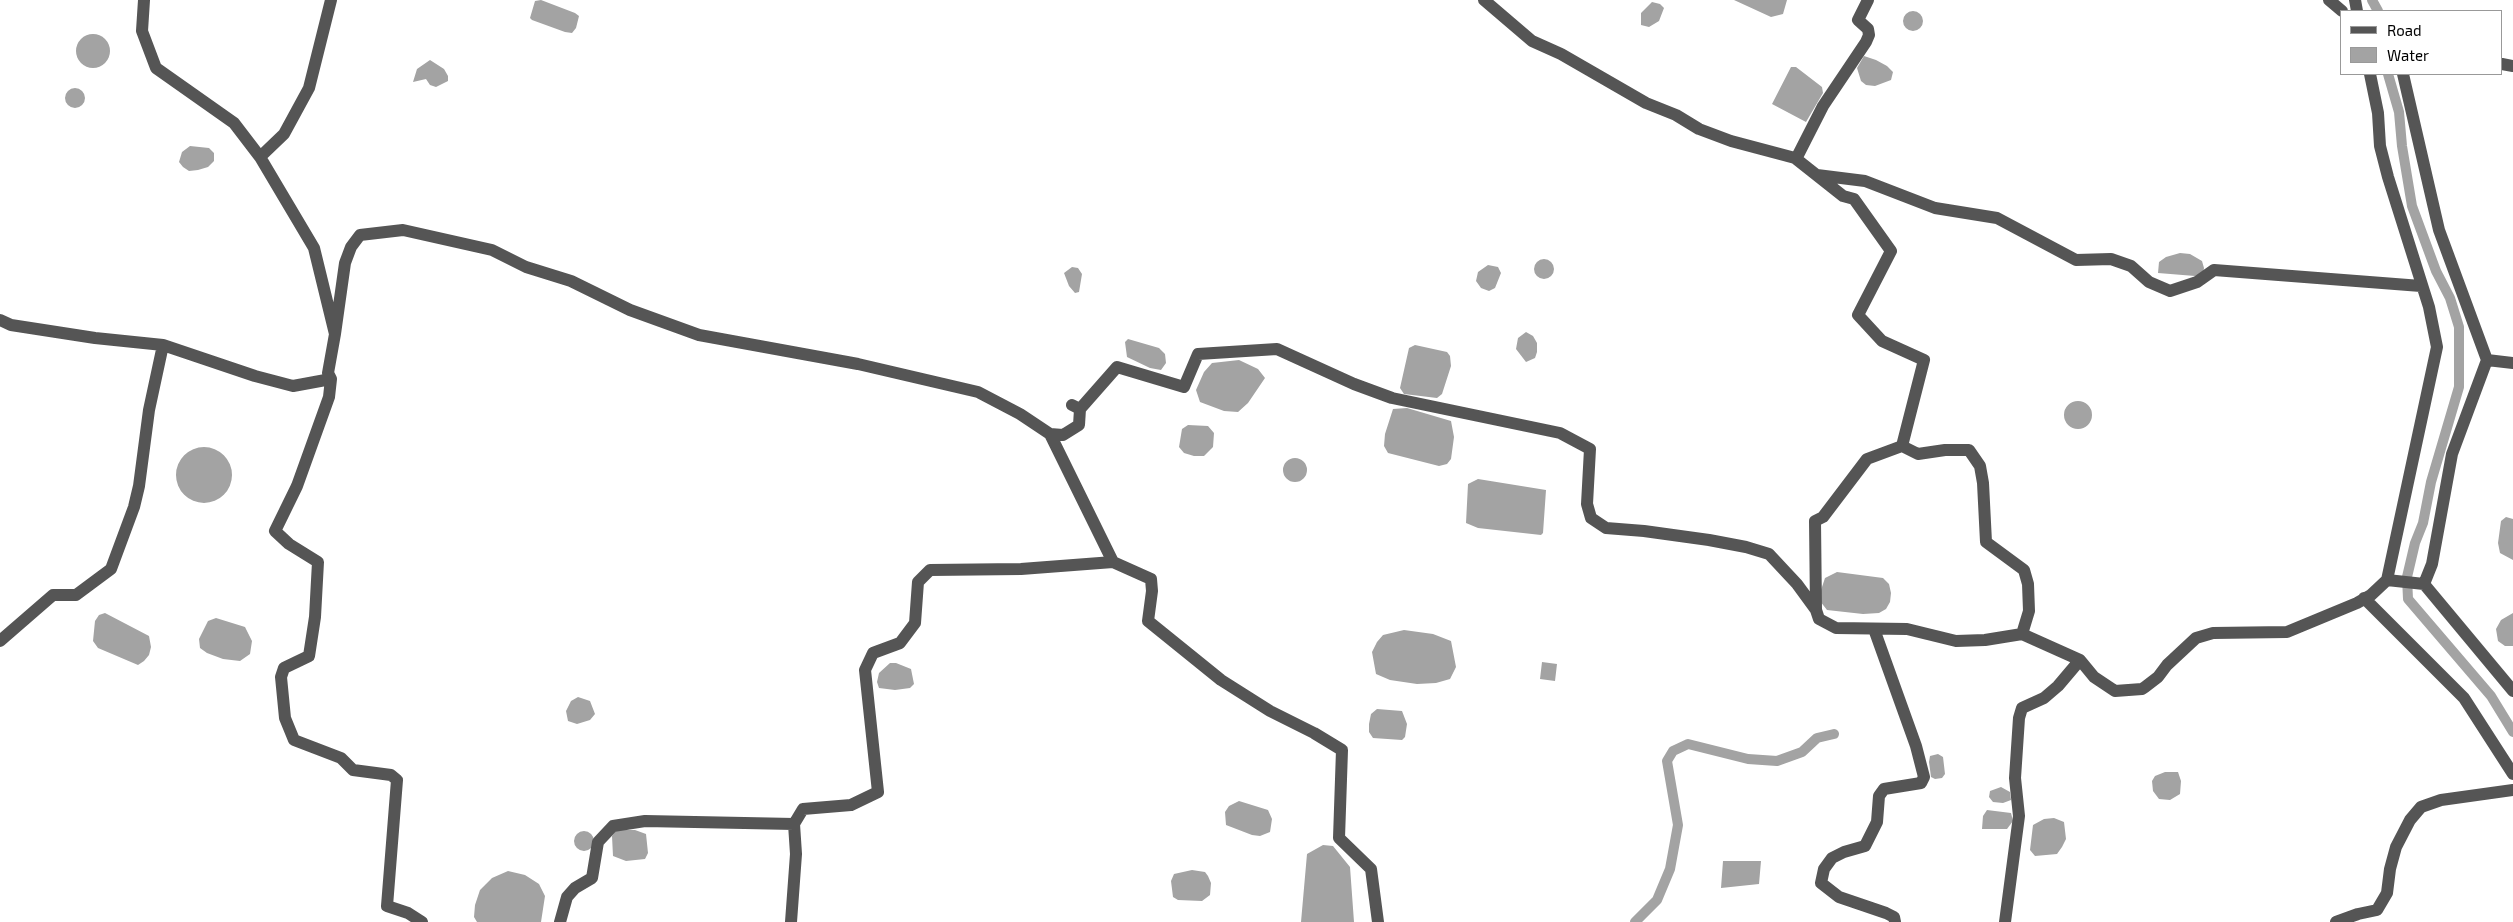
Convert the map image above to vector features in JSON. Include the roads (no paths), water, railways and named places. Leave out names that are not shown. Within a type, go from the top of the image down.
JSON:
[{"type":"street","points":[[144,0],[142,31],[156,68],[234,122],[260,158],[314,248],[335,334]]},
{"type":"street","points":[[260,158],[284,134],[309,88],[331,0]]},
{"type":"street","points":[[1484,0],[1532,41],[1562,54],[1646,103],[1676,115],[1699,129],[1731,141],[1796,159],[1844,196],[1854,199],[1891,251],[1858,315],[1882,341],[1924,360],[1902,446]]},
{"type":"street","points":[[1796,159],[1823,106],[1866,42],[1869,35],[1868,29],[1858,20],[1868,0]]},
{"type":"street","points":[[2329,0],[2341,10]]},
{"type":"street","points":[[2370,75],[2378,112],[2380,146],[2396,210],[2428,308],[2438,347],[2390,580]]},
{"type":"street","points":[[2403,75],[2439,230],[2487,360],[2452,454],[2432,564],[2424,584]]},
{"type":"street","points":[[1815,175],[1865,181],[1935,208],[1997,218],[2076,260],[2111,259],[2131,266],[2150,282],[2170,291],[2197,282],[2214,270],[2421,286]]},
{"type":"street","points":[[422,922],[408,913],[387,906],[397,780],[391,774],[353,770],[341,758],[294,740],[285,718],[281,677],[284,668],[309,656],[315,617],[318,562],[289,544],[275,530],[291,499],[329,397],[330,379],[328,373],[346,263],[351,246],[360,235],[403,230],[492,250],[526,267],[572,281],[630,310],[699,335],[858,364],[978,392],[1020,414],[1050,434],[1062,435],[1078,425],[1076,407],[1117,368],[1184,387],[1198,354],[1277,348],[1354,384],[1392,398],[1560,434],[1590,449],[1587,504],[1591,518],[1606,528],[1708,540],[1746,547],[1769,554],[1797,584],[1816,610],[1819,619],[1836,628],[1907,629],[1956,641],[1986,640],[2022,634],[2080,660],[2094,677],[2115,690],[2142,689],[2158,677],[2167,665],[2196,638],[2213,633],[2287,632],[2364,598],[2390,580],[2424,584],[2513,692]]},
{"type":"street","points":[[0,320],[11,325],[95,338],[163,345],[293,386],[330,379]]},
{"type":"street","points":[[0,641],[53,595],[76,595],[111,569],[134,507],[148,410],[163,345]]},
{"type":"street","points":[[2487,360],[2513,363]]},
{"type":"street","points":[[1050,434],[1113,562]]},
{"type":"street","points":[[1816,610],[1815,521],[1823,516],[1867,459],[1902,446],[1918,454],[1945,450],[1969,450],[1980,466],[1983,483],[1986,542],[2024,570],[2028,584],[2029,611],[2022,634]]},
{"type":"street","points":[[791,922],[796,854],[794,824],[803,809],[851,805],[878,792],[865,670],[873,653],[900,644],[915,622],[918,582],[930,570],[1021,569],[1113,562],[1151,579],[1152,590],[1148,621],[1221,680],[1270,711],[1314,733],[1342,750],[1339,838],[1371,870],[1378,922]]},
{"type":"street","points":[[2364,598],[2464,698],[2513,774]]},
{"type":"street","points":[[1874,629],[1916,746],[1924,778],[1921,783],[1884,789],[1879,796],[1877,822],[1865,846],[1844,852],[1832,858],[1824,869],[1821,883],[1840,897],[1894,917],[1895,922]]},
{"type":"street","points":[[2005,922],[2019,816],[2015,778],[2019,718],[2022,708],[2051,692],[2080,660]]},
{"type":"street","points":[[2336,922],[2377,910],[2387,893],[2390,869],[2396,847],[2410,820],[2421,807],[2441,800],[2513,790]]},
{"type":"street","points":[[560,922],[566,897],[575,888],[592,878],[598,842],[613,826],[645,822],[794,824]]},
{"type":"water","points":[[541,0],[579,16],[576,28],[572,33],[530,18],[535,1]]},
{"type":"water","points":[[1734,0],[1787,0],[1783,14],[1771,17]]},
{"type":"water","points":[[1652,2],[1660,4],[1664,8],[1659,21],[1649,27],[1641,25],[1641,13]]},
{"type":"water","points":[[1913,11],[1920,14],[1923,21],[1920,28],[1913,31],[1906,28],[1903,21],[1906,14]]},
{"type":"water","points":[[93,34],[100,35],[105,39],[109,44],[109,58],[105,63],[100,67],[93,68],[86,67],[81,63],[77,58],[76,51],[77,44],[81,39],[86,35]]},
{"type":"water","points":[[1864,56],[1887,66],[1893,72],[1891,80],[1875,86],[1866,85],[1861,81],[1857,68]]},
{"type":"water","points":[[430,60],[444,69],[448,76],[448,81],[436,87],[430,85],[426,79],[413,82],[417,69]]},
{"type":"water","points":[[1791,67],[1796,67],[1822,87],[1823,93],[1806,122],[1772,104]]},
{"type":"water","points":[[71,88],[79,88],[85,94],[85,102],[79,108],[71,108],[65,102],[65,94]]},
{"type":"water","points":[[190,146],[209,148],[214,153],[214,161],[208,167],[189,171],[179,162],[182,152]]},
{"type":"water","points":[[2180,253],[2190,254],[2202,261],[2203,274],[2195,276],[2158,273],[2159,262],[2166,257]]},
{"type":"water","points":[[1544,259],[1551,262],[1554,269],[1551,276],[1544,279],[1537,276],[1534,269],[1537,262]]},
{"type":"water","points":[[1488,265],[1498,267],[1501,273],[1495,288],[1489,291],[1481,288],[1476,281],[1478,272]]},
{"type":"water","points":[[1072,267],[1078,268],[1082,274],[1079,292],[1075,293],[1069,286],[1064,273]]},
{"type":"water","points":[[1526,332],[1533,336],[1537,343],[1537,352],[1535,358],[1526,362],[1516,349],[1518,338]]},
{"type":"water","points":[[1128,339],[1159,348],[1165,354],[1166,363],[1161,370],[1150,368],[1127,357],[1125,342]]},
{"type":"water","points":[[1415,345],[1447,352],[1450,356],[1451,366],[1442,394],[1437,398],[1404,394],[1400,388],[1409,348]]},
{"type":"water","points":[[1239,360],[1258,369],[1265,378],[1248,403],[1238,412],[1224,411],[1200,402],[1196,390],[1204,372],[1212,363]]},
{"type":"water","points":[[2078,401],[2088,405],[2092,415],[2088,425],[2078,429],[2068,425],[2064,415],[2068,405]]},
{"type":"water","points":[[1407,408],[1451,421],[1454,437],[1451,459],[1447,464],[1439,466],[1388,453],[1384,446],[1385,434],[1393,409]]},
{"type":"water","points":[[1188,425],[1208,426],[1214,433],[1213,447],[1204,456],[1184,453],[1179,447],[1182,429]]},
{"type":"water","points":[[204,447],[215,449],[224,455],[230,464],[232,475],[230,486],[224,495],[215,501],[204,503],[193,501],[184,495],[178,486],[176,475],[178,464],[184,455],[193,449]]},
{"type":"water","points":[[1295,458],[1303,462],[1307,470],[1303,478],[1295,482],[1287,478],[1283,470],[1287,462]]},
{"type":"water","points":[[1478,479],[1546,490],[1543,533],[1541,535],[1478,528],[1466,523],[1468,484]]},
{"type":"water","points":[[2506,517],[2513,519],[2513,560],[2500,553],[2498,543],[2501,521]]},
{"type":"water","points":[[1837,572],[1883,578],[1889,584],[1891,593],[1890,602],[1886,609],[1879,613],[1863,614],[1827,610],[1820,601],[1820,593],[1825,578]]},
{"type":"water","points":[[105,613],[149,636],[151,647],[149,655],[144,661],[138,665],[98,648],[93,641],[95,621],[99,615]]},
{"type":"water","points":[[2513,613],[2513,646],[2505,646],[2498,641],[2496,629],[2501,620]]},
{"type":"water","points":[[216,618],[245,627],[252,641],[250,654],[240,661],[223,659],[200,648],[199,639],[208,621]]},
{"type":"water","points":[[1404,630],[1433,634],[1451,641],[1456,667],[1450,679],[1436,683],[1417,684],[1390,680],[1376,674],[1372,652],[1377,642],[1383,635]]},
{"type":"water","points":[[1542,662],[1557,664],[1555,681],[1540,679]]},
{"type":"water","points":[[890,663],[896,663],[911,669],[914,684],[910,688],[895,690],[879,688],[877,682],[879,673]]},
{"type":"water","points":[[578,697],[590,701],[595,714],[590,720],[577,724],[568,721],[566,711],[571,701]]},
{"type":"water","points":[[1377,709],[1402,711],[1407,724],[1405,737],[1402,740],[1373,738],[1369,732],[1369,724],[1371,714]]},
{"type":"water","points":[[1938,754],[1943,757],[1945,774],[1942,778],[1935,779],[1931,777],[1929,762],[1930,756]]},
{"type":"water","points":[[2165,772],[2178,772],[2181,781],[2180,794],[2170,800],[2159,799],[2153,791],[2152,781],[2155,776]]},
{"type":"water","points":[[2001,787],[2010,792],[2011,800],[2003,803],[1993,802],[1989,797],[1990,791]]},
{"type":"water","points":[[1239,801],[1268,810],[1272,819],[1270,832],[1260,836],[1252,835],[1226,825],[1225,812],[1229,806]]},
{"type":"water","points":[[1987,810],[2011,813],[2013,821],[2007,829],[1982,829],[1983,816]]},
{"type":"water","points":[[2054,818],[2064,822],[2066,839],[2062,847],[2057,854],[2035,856],[2030,850],[2033,825],[2044,819]]},
{"type":"water","points":[[635,830],[646,834],[648,853],[645,859],[626,861],[613,856],[612,836],[616,831]]},
{"type":"water","points":[[584,831],[591,834],[594,841],[591,848],[584,851],[577,848],[574,841],[577,834]]},
{"type":"water","points":[[1323,845],[1333,846],[1350,867],[1354,922],[1301,922],[1307,854]]},
{"type":"water","points":[[1723,861],[1761,861],[1759,884],[1721,888]]},
{"type":"water","points":[[1192,870],[1205,872],[1208,876],[1211,883],[1210,895],[1202,901],[1178,900],[1173,897],[1171,881],[1174,874]]},
{"type":"water","points":[[508,871],[525,875],[539,884],[545,896],[541,922],[477,922],[474,917],[475,905],[480,890],[492,878]]},
{"type":"waterway","points":[[2372,0],[2377,10]]},
{"type":"waterway","points":[[2388,75],[2399,112],[2402,146],[2412,206],[2436,271],[2450,298],[2459,327],[2459,387],[2431,482],[2423,523],[2415,543],[2407,577],[2408,599],[2491,696],[2513,732]]},
{"type":"waterway","points":[[1635,922],[1657,900],[1670,869],[1678,825],[1667,761],[1673,751],[1688,744],[1748,759],[1777,761],[1802,752],[1817,738],[1834,734]]}]
